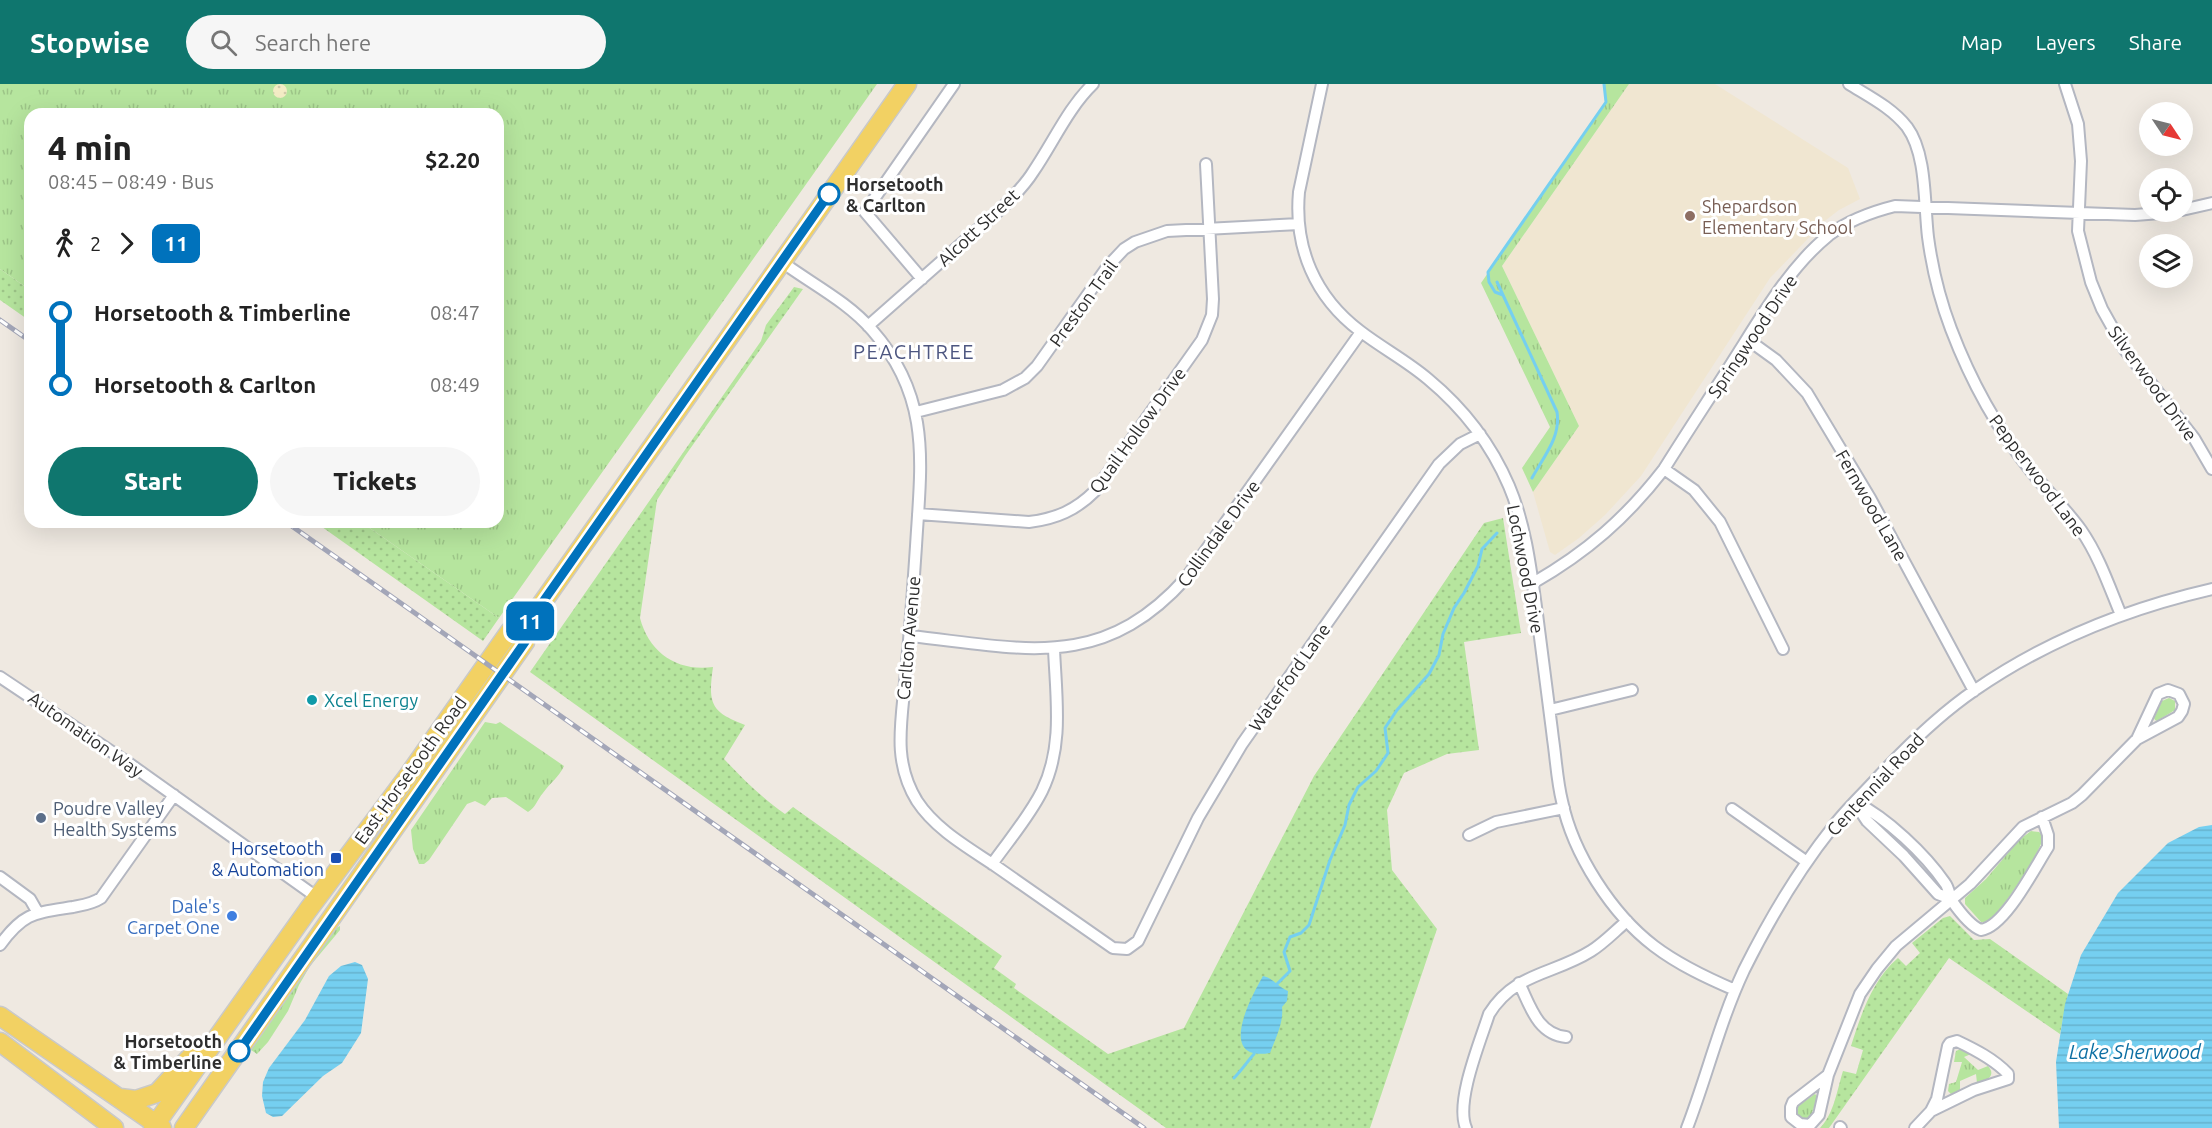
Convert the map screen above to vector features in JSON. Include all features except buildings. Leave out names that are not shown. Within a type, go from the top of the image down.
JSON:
[{"type":"main road","name":"East Horsetooth Road","points":[[184,1128],[525,642],[526,626],[907,84]]},
{"type":"main road","name":"East Horsetooth Road","points":[[157,1127],[259,980],[408,776],[510,631],[526,626]]},
{"type":"main road","points":[[120,1098],[136,1100],[157,1093],[259,980]]},
{"type":"main road","points":[[0,1016],[120,1098],[157,1127]]},
{"type":"main road","points":[[0,1042],[114,1128]]},
{"type":"main road","points":[[202,1128],[200,1116],[208,1094]]},
{"type":"street","points":[[922,279],[865,212],[954,84]]},
{"type":"street","name":"Alcott Street","points":[[868,326],[1016,193],[1032,174],[1070,112],[1094,84]]},
{"type":"street","name":"Lochwood Drive","points":[[1322,84],[1299,192],[1299,224],[1306,261],[1322,293],[1344,318],[1426,377],[1460,409],[1480,434],[1512,495],[1519,515],[1533,583],[1564,808],[1592,873],[1627,921],[1655,947],[1674,960],[1735,990]]},
{"type":"street","name":"Pepperwood Lane","points":[[1849,84],[1888,108],[1908,129],[1921,158],[1928,239],[1935,276],[1951,329],[1986,406],[2015,451],[2081,530],[2096,554],[2121,615]]},
{"type":"street","name":"Silverwood Drive","points":[[2065,84],[2075,113],[2080,144],[2077,214],[2081,248],[2091,282],[2110,325],[2125,350],[2194,438],[2212,469]]},
{"type":"street","name":"Quail Hollow Drive","points":[[918,514],[1029,522],[1058,516],[1086,500],[1095,491],[1202,340],[1207,329],[1214,299],[1206,164]]},
{"type":"street","points":[[2193,207],[2212,203]]},
{"type":"street","name":"Springwood Drive","points":[[1533,583],[1579,555],[1626,513],[1664,469],[1788,279],[1828,237],[1854,220],[1874,211],[1895,206],[2139,215]]},
{"type":"street","name":"Preston Trail","points":[[915,412],[1003,390],[1016,384],[1037,366],[1108,266],[1124,249],[1150,235],[1167,231],[1299,224]]},
{"type":"street","name":"Carlton Avenue","points":[[782,262],[853,312],[868,326],[900,370],[915,412],[920,435],[921,461],[910,636],[899,744],[902,765],[909,784],[918,801],[941,828],[1113,948],[1127,949],[1133,945]]},
{"type":"street","name":"Collindale Drive","points":[[910,636],[1054,649],[1089,643],[1111,635],[1146,615],[1171,595],[1186,578],[1361,332]]},
{"type":"street","name":"Fernwood Lane","points":[[1747,339],[1776,360],[1807,393],[1869,498],[1974,691]]},
{"type":"street","name":"Waterford Lane","points":[[1133,945],[1138,941],[1198,818],[1242,744],[1439,464],[1460,444],[1480,434]]},
{"type":"street","points":[[1664,469],[1694,490],[1720,522],[1783,649]]},
{"type":"street","name":"Centennial Road","points":[[1687,1128],[1735,990],[1768,924],[1833,826],[1927,728],[1974,691],[2023,660],[2121,615],[2212,589]]},
{"type":"street","points":[[992,864],[1036,803],[1051,771],[1058,725],[1054,649]]},
{"type":"street","name":"Automation Way","points":[[0,677],[33,697],[318,898]]},
{"type":"street","points":[[1550,710],[1632,690]]},
{"type":"street","points":[[1828,1075],[1793,1102],[1791,1117],[1800,1124],[1810,1125],[1819,1115],[1828,1075],[1853,1010],[1877,969],[1896,946],[1970,884],[2016,833],[2072,803],[2137,739],[2178,717],[2184,704],[2179,694],[2168,690],[2158,693],[2137,739]]},
{"type":"street","points":[[0,945],[18,923],[28,915],[88,904],[101,898],[174,795]]},
{"type":"street","points":[[1855,802],[1867,820],[1938,894],[1951,899],[1975,928],[1988,929],[2007,911],[2048,847],[2049,835],[2042,818]]},
{"type":"street","points":[[1469,835],[1483,826],[1496,822],[1564,808]]},
{"type":"street","points":[[1732,810],[1807,862]]},
{"type":"street","points":[[0,877],[30,898],[38,913]]},
{"type":"street","points":[[1466,1128],[1462,1111],[1465,1094],[1489,1014],[1502,995],[1519,983],[1592,951],[1627,921]]},
{"type":"street","points":[[1519,983],[1542,1027],[1549,1033],[1566,1037]]},
{"type":"street","points":[[1915,1128],[1931,1111],[1937,1099],[1950,1042],[1956,1041],[1975,1050],[2008,1074],[2008,1079],[1974,1090],[1931,1111]]},
{"type":"shaded area","points":[[1629,84],[1715,84],[1848,168],[1860,199],[1826,220],[1770,278],[1641,476],[1605,515],[1555,555],[1550,552],[1533,492],[1579,426],[1502,266]]},
{"type":"green space","points":[[0,84],[877,84],[499,618],[370,528],[504,528],[504,108],[24,108],[24,286],[0,269]]},
{"type":"green space","points":[[1604,84],[1629,84],[1502,266],[1579,426],[1533,492],[1522,468],[1550,427],[1481,283],[1607,102]]},
{"type":"green space","points":[[0,269],[24,286],[24,317],[0,300]]},
{"type":"green space","points":[[794,287],[803,289],[685,456],[657,500],[640,618],[644,630],[650,641],[667,658],[688,666],[713,667],[711,689],[714,705],[725,716],[745,725],[724,759],[753,788],[785,814],[793,807],[1002,956],[994,968],[1016,984],[1014,988],[1108,1054],[1184,1028],[1314,776],[1484,523],[1503,518],[1521,633],[1464,642],[1479,750],[1447,754],[1404,773],[1387,810],[1392,870],[1437,929],[1370,1128],[1166,1128],[530,672],[761,341],[766,325]]},
{"type":"green space","points":[[323,528],[370,528],[499,618],[483,641]]},
{"type":"green space","points":[[2169,698],[2175,701],[2175,710],[2155,720],[2162,701]]},
{"type":"green space","points":[[485,722],[496,724],[500,722],[564,766],[535,806],[528,812],[506,797],[492,798],[485,806],[475,801],[467,804],[429,860],[424,864],[419,864],[413,849],[411,830]]},
{"type":"green space","points":[[2031,831],[2039,832],[2043,836],[2037,853],[1995,915],[1987,922],[1981,922],[1965,904],[1965,898],[1986,879],[2019,840]]},
{"type":"green space","points":[[1950,916],[1974,940],[1990,939],[2068,994],[2060,1034],[1949,958],[1829,1128],[1820,1128],[1832,1109],[1843,1071],[1856,1074],[1863,1050],[1851,1046],[1863,1010],[1874,987],[1898,958],[1906,966],[1920,953],[1912,943],[1943,918]]},
{"type":"green space","points":[[340,926],[340,930],[310,966],[288,1011],[268,1042],[257,1054],[251,1050],[334,929]]},
{"type":"green space","points":[[1963,1048],[1971,1054],[1964,1057],[1978,1070],[1988,1066],[1991,1075],[1977,1083],[1976,1074],[1960,1081],[1960,1090],[1951,1094],[1948,1091],[1949,1084],[1956,1082],[1962,1062],[1954,1062],[1956,1051]]},
{"type":"green space","points":[[1815,1094],[1818,1097],[1810,1118],[1802,1118],[1797,1113],[1798,1106]]},
{"type":"sand","points":[[277,84],[283,84],[287,91],[283,98],[277,98],[273,94],[273,88]]},
{"type":"water","name":"Lake Sherwood","points":[[2212,825],[2212,1128],[2059,1128],[2056,1062],[2065,1004],[2081,955],[2118,893],[2168,843],[2199,827]]},
{"type":"water","points":[[355,962],[362,965],[368,979],[361,1033],[342,1063],[323,1076],[282,1116],[273,1117],[266,1113],[262,1096],[263,1082],[269,1068],[305,1020],[329,976],[341,966]]},
{"type":"water","points":[[1263,976],[1288,991],[1287,1001],[1282,1007],[1277,1037],[1270,1053],[1254,1053],[1244,1048],[1241,1038],[1242,1026],[1251,998]]},
{"type":"waterway","points":[[1503,295],[1495,292],[1489,282],[1488,272],[1606,102],[1604,84]]},
{"type":"waterway","points":[[1497,282],[1557,412],[1558,421],[1554,438],[1532,478]]},
{"type":"waterway","points":[[1277,984],[1290,971],[1284,952],[1290,937],[1301,933],[1309,925],[1330,860],[1345,825],[1349,805],[1358,787],[1376,771],[1388,753],[1385,728],[1397,710],[1429,674],[1439,655],[1443,634],[1454,608],[1478,566],[1482,549],[1497,533]]},
{"type":"waterway","points":[[1234,1078],[1254,1054]]},
{"type":"railway","points":[[0,320],[24,337]]},
{"type":"railway","points":[[294,528],[1144,1128]]},
{"type":"bus line","name":"11","points":[[239,1051],[525,642],[526,626],[829,194]]},
{"type":"place","name":"Horsetooth & Carlton","points":[[829,194]]},
{"type":"place","name":"Shepardson Elementary School","points":[[1690,216]]},
{"type":"place","name":"Xcel Energy","points":[[312,700]]},
{"type":"place","name":"Poudre Valley Health Systems","points":[[41,818]]},
{"type":"place","name":"Horsetooth & Automation","points":[[336,858]]},
{"type":"place","name":"Dale's Carpet One","points":[[232,916]]},
{"type":"place","name":"Horsetooth & Timberline","points":[[239,1051]]},
{"type":"district","name":"PEACHTREE","points":[[914,351]]}]
